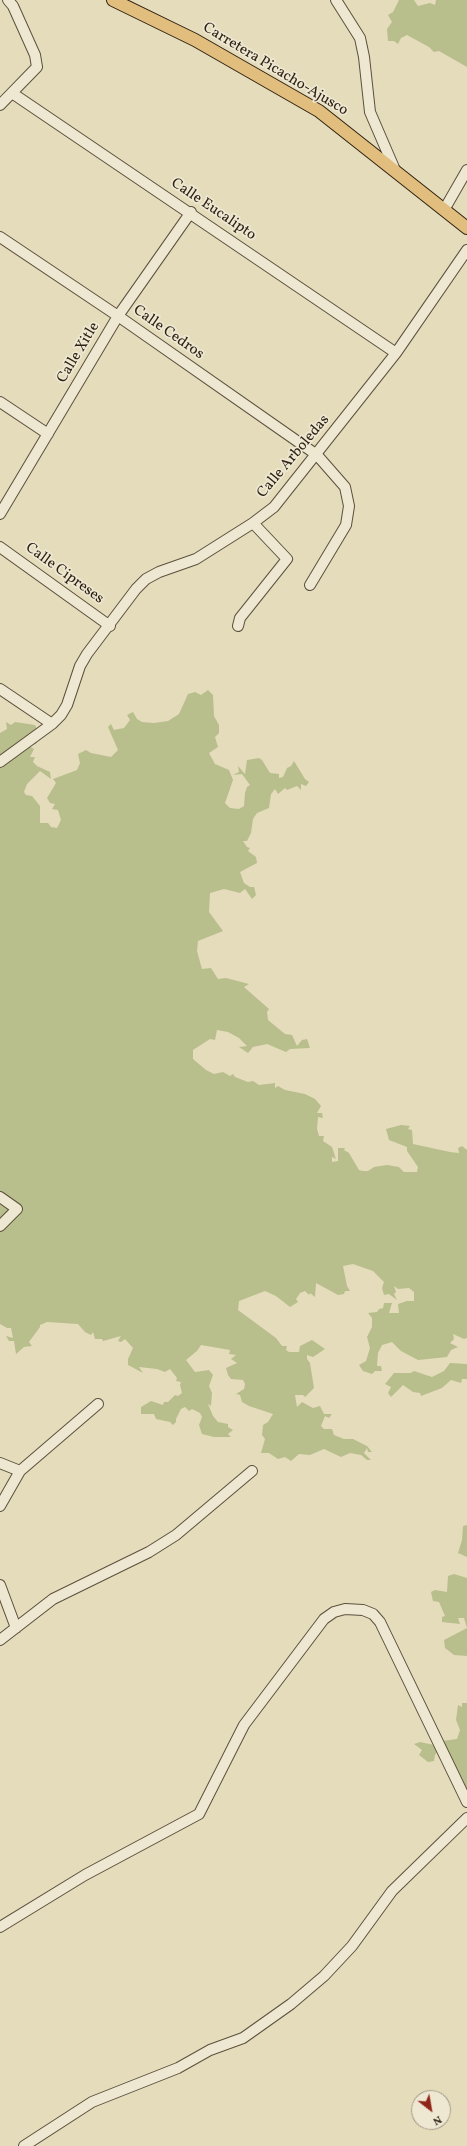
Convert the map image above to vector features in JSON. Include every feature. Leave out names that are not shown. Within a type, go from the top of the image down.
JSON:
[{"type":"main road","name":"Carretera Picacho-Ajusco","points":[[113,0],[195,40],[319,111],[467,228]]},
{"type":"street","points":[[0,105],[37,67],[35,55],[13,6],[8,0]]},
{"type":"street","points":[[336,0],[360,38],[364,57],[370,112],[395,170]]},
{"type":"street","name":"Calle Eucalipto","points":[[12,92],[191,212],[396,353]]},
{"type":"street","points":[[444,210],[467,170]]},
{"type":"street","name":"Calle Xitle","points":[[0,514],[118,316],[191,212]]},
{"type":"street","name":"Calle Cedros","points":[[0,237],[118,316],[317,455],[346,487],[349,506],[346,525],[310,585]]},
{"type":"street","name":"Calle Arboledas","points":[[0,762],[52,724],[67,706],[80,666],[97,640],[110,626],[136,589],[146,579],[159,572],[196,558],[253,523],[274,507],[317,455],[396,353],[467,250]]},
{"type":"street","points":[[0,402],[48,434]]},
{"type":"street","points":[[238,626],[240,618],[287,560],[253,523]]},
{"type":"street","name":"Calle Cipreses","points":[[0,547],[110,626]]},
{"type":"street","points":[[0,689],[52,724]]},
{"type":"street","points":[[0,1197],[16,1208],[0,1226]]},
{"type":"street","points":[[0,1506],[20,1471],[98,1404]]},
{"type":"street","points":[[0,1463],[20,1471]]},
{"type":"street","points":[[0,1640],[53,1599],[149,1552],[176,1535],[252,1471]]},
{"type":"street","points":[[0,1585],[16,1628]]},
{"type":"street","points":[[0,1927],[85,1875],[199,1814],[244,1725],[324,1619],[339,1610],[363,1610],[373,1614],[380,1622],[467,1802]]},
{"type":"street","points":[[24,2146],[92,2102],[178,2068],[210,2050],[243,2038],[291,2004],[324,1976],[352,1946],[392,1891],[467,1818]]},
{"type":"green space","points":[[399,0],[414,0],[418,6],[430,3],[435,5],[436,0],[467,0],[467,67],[439,51],[434,52],[429,47],[407,35],[401,38],[398,44],[394,41],[388,41],[387,29],[392,22],[388,15],[393,12]]},
{"type":"green space","points":[[208,690],[213,695],[214,716],[219,725],[219,733],[215,737],[218,747],[209,753],[215,764],[229,770],[233,780],[225,803],[230,808],[239,809],[244,806],[245,793],[247,787],[250,785],[242,774],[233,775],[239,772],[238,766],[245,774],[247,760],[259,758],[262,760],[270,773],[279,774],[279,778],[283,777],[287,768],[291,766],[294,761],[305,779],[309,782],[306,786],[301,784],[301,790],[297,786],[287,790],[285,788],[278,794],[275,789],[271,794],[269,808],[257,813],[253,819],[251,833],[247,841],[243,841],[247,847],[250,848],[248,851],[256,857],[257,863],[240,872],[244,883],[250,887],[254,887],[256,895],[252,899],[245,889],[240,893],[224,889],[210,893],[209,912],[223,931],[198,941],[197,951],[202,969],[211,968],[218,979],[226,978],[249,984],[244,987],[269,1009],[267,1012],[268,1020],[285,1034],[292,1035],[297,1046],[302,1040],[307,1039],[310,1048],[290,1049],[286,1052],[267,1044],[253,1047],[248,1053],[239,1047],[247,1046],[239,1038],[228,1032],[217,1030],[215,1040],[210,1039],[193,1050],[193,1059],[206,1070],[214,1074],[223,1072],[230,1076],[233,1074],[235,1077],[248,1082],[253,1081],[259,1085],[275,1083],[275,1088],[278,1086],[285,1090],[305,1094],[315,1099],[321,1106],[317,1113],[322,1113],[323,1118],[318,1117],[317,1129],[319,1136],[324,1136],[323,1141],[332,1147],[336,1159],[332,1157],[332,1162],[338,1161],[338,1148],[345,1148],[344,1150],[349,1153],[359,1170],[368,1171],[374,1167],[387,1165],[399,1167],[404,1172],[417,1172],[418,1167],[407,1151],[407,1147],[389,1140],[386,1129],[401,1125],[410,1126],[408,1129],[412,1130],[413,1144],[459,1153],[458,1148],[462,1146],[467,1150],[467,1338],[464,1339],[453,1334],[454,1339],[450,1343],[458,1347],[451,1350],[447,1357],[418,1360],[401,1351],[392,1342],[382,1345],[378,1353],[377,1366],[381,1366],[382,1371],[375,1371],[372,1374],[363,1371],[359,1365],[366,1361],[370,1348],[367,1337],[372,1327],[372,1318],[368,1313],[377,1312],[379,1309],[383,1308],[384,1303],[392,1303],[389,1313],[399,1313],[398,1304],[407,1301],[414,1301],[414,1292],[409,1288],[398,1289],[394,1286],[396,1292],[394,1294],[397,1300],[389,1294],[384,1295],[382,1288],[384,1282],[373,1271],[353,1264],[343,1266],[347,1286],[350,1291],[345,1291],[344,1294],[338,1295],[316,1283],[315,1297],[310,1293],[309,1295],[305,1291],[300,1293],[296,1299],[298,1302],[290,1307],[276,1296],[265,1291],[239,1301],[238,1310],[276,1338],[282,1346],[287,1346],[286,1350],[289,1352],[299,1352],[300,1346],[312,1340],[325,1349],[313,1357],[307,1355],[307,1359],[310,1363],[314,1388],[305,1397],[303,1395],[295,1395],[297,1407],[302,1402],[313,1408],[320,1406],[324,1414],[332,1414],[329,1418],[325,1416],[321,1426],[324,1429],[332,1429],[334,1435],[344,1439],[353,1439],[367,1446],[372,1452],[368,1452],[367,1448],[364,1453],[371,1460],[367,1460],[361,1455],[350,1453],[341,1457],[324,1449],[310,1455],[299,1454],[291,1461],[285,1457],[278,1459],[269,1453],[261,1453],[265,1439],[262,1435],[263,1425],[268,1422],[273,1414],[249,1406],[242,1402],[240,1395],[236,1394],[244,1389],[245,1384],[243,1380],[231,1379],[228,1375],[226,1368],[237,1363],[231,1359],[236,1355],[229,1354],[230,1350],[201,1345],[197,1351],[186,1360],[195,1372],[209,1370],[213,1375],[209,1386],[212,1393],[211,1406],[208,1404],[213,1416],[218,1422],[228,1424],[228,1427],[233,1430],[228,1434],[231,1437],[214,1437],[202,1434],[199,1425],[202,1417],[200,1413],[192,1409],[189,1411],[185,1407],[181,1409],[176,1422],[173,1425],[170,1422],[156,1419],[154,1414],[141,1414],[141,1407],[151,1401],[163,1405],[164,1402],[168,1402],[175,1395],[178,1396],[182,1393],[180,1385],[181,1382],[176,1381],[177,1378],[170,1369],[165,1372],[157,1369],[139,1367],[143,1373],[128,1365],[128,1359],[133,1348],[125,1339],[121,1342],[118,1341],[121,1336],[103,1341],[102,1339],[95,1339],[93,1332],[91,1335],[85,1332],[78,1324],[47,1322],[40,1325],[29,1342],[32,1346],[24,1347],[16,1354],[14,1341],[9,1341],[6,1336],[13,1338],[11,1328],[7,1328],[0,1324],[0,733],[7,729],[6,722],[11,725],[15,722],[35,725],[40,735],[36,744],[29,746],[34,749],[30,757],[35,757],[33,762],[37,766],[50,772],[51,779],[40,771],[27,784],[24,792],[26,795],[32,796],[40,806],[40,823],[48,823],[51,827],[57,828],[61,820],[58,810],[52,809],[55,804],[50,803],[47,798],[56,783],[53,779],[77,770],[80,763],[78,754],[86,750],[91,753],[111,757],[118,750],[108,727],[111,724],[114,730],[124,728],[130,720],[127,715],[133,712],[137,719],[142,722],[154,723],[168,721],[179,714],[188,694],[195,692],[201,695]]},
{"type":"green space","points":[[450,1363],[467,1364],[467,1379],[462,1379],[461,1383],[451,1380],[442,1388],[421,1396],[420,1393],[413,1392],[403,1385],[391,1397],[388,1393],[391,1387],[385,1384],[394,1373],[411,1373],[414,1371],[432,1377],[444,1371]]},
{"type":"green space","points":[[467,1525],[467,1557],[458,1553],[462,1540],[463,1526]]},
{"type":"green space","points":[[454,1574],[467,1578],[467,1628],[464,1618],[458,1618],[460,1624],[442,1622],[442,1617],[445,1616],[439,1602],[433,1601],[431,1592],[435,1590],[447,1592],[448,1576]]},
{"type":"green space","points":[[467,1628],[467,1656],[454,1655],[445,1648],[444,1640]]},
{"type":"green space","points":[[462,1703],[467,1703],[467,1794],[438,1751],[435,1755],[434,1761],[428,1762],[419,1755],[422,1750],[414,1744],[420,1742],[439,1746],[442,1741],[457,1739],[460,1730],[456,1720],[458,1705],[462,1707]]}]
